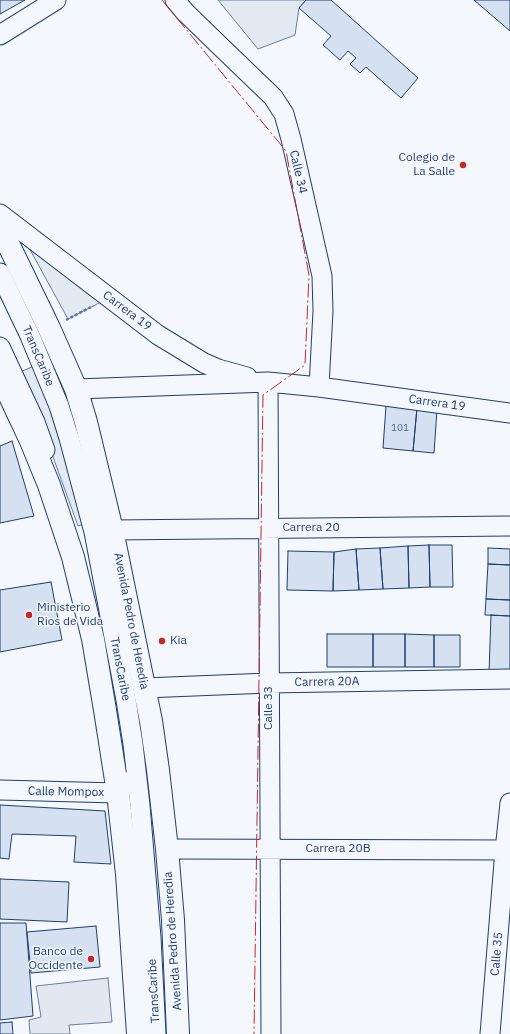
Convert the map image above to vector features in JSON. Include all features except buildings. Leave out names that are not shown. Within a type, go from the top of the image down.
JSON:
[{"type":"highway","name":"Avenida Pedro de Heredia","points":[[0,227],[49,328],[76,389],[88,429],[112,530],[151,721],[158,770],[173,920],[178,1034]]},
{"type":"highway","points":[[0,375],[41,464],[73,557],[93,639],[105,710],[127,781],[127,874],[138,1034]]},
{"type":"street","points":[[0,36],[56,0]]},
{"type":"street","name":"Calle 34","points":[[175,0],[213,40],[273,96],[284,114],[322,276],[319,387]]},
{"type":"street","name":"Carrera 19","points":[[0,214],[158,336],[204,363],[218,369],[268,382]]},
{"type":"street","name":"TransCaribe","points":[[0,273],[30,336],[59,406],[75,457],[96,540],[133,744],[127,781],[140,813],[151,937],[156,1034]]},
{"type":"street","name":"TransCaribe","points":[[0,347],[35,422],[58,484],[90,585],[103,637],[125,753],[133,830],[145,1034]]},
{"type":"street","name":"Carrera 19","points":[[76,389],[268,382],[319,387],[510,413]]},
{"type":"street","name":"Calle 33","points":[[268,382],[272,1034]]},
{"type":"street","name":"Carrera 20","points":[[112,530],[510,526]]},
{"type":"street","name":"Carrera 20A","points":[[144,688],[269,683],[510,679]]},
{"type":"street","points":[[127,781],[154,744]]},
{"type":"street","name":"Calle Mompox","points":[[0,790],[127,781]]},
{"type":"street","name":"Calle 35","points":[[490,1034],[508,850],[510,803]]},
{"type":"street","name":"Carrera 20B","points":[[167,849],[270,848],[508,850]]},
{"type":"path","points":[[63,321],[109,298]]},
{"type":"shaded area","points":[[218,0],[306,0],[299,8],[295,35],[258,49]]},
{"type":"shaded area","points":[[28,246],[101,302],[68,319]]},
{"type":"shaded area","points":[[37,365],[56,425],[84,524],[78,526],[22,371]]},
{"type":"shaded area","points":[[108,978],[112,1022],[69,1025],[70,1034],[30,1034],[29,1020],[41,1017],[36,986]]},
{"type":"power","points":[[162,0],[286,151],[309,275],[305,365],[263,395],[254,1034]]},
{"type":"place","name":"Colegio de La Salle","points":[[463,165]]},
{"type":"place","name":"Ministerio Rios de Vida","points":[[29,615]]},
{"type":"place","name":"Kia","points":[[162,641]]},
{"type":"place","name":"Banco de Occidente","points":[[91,959]]}]
